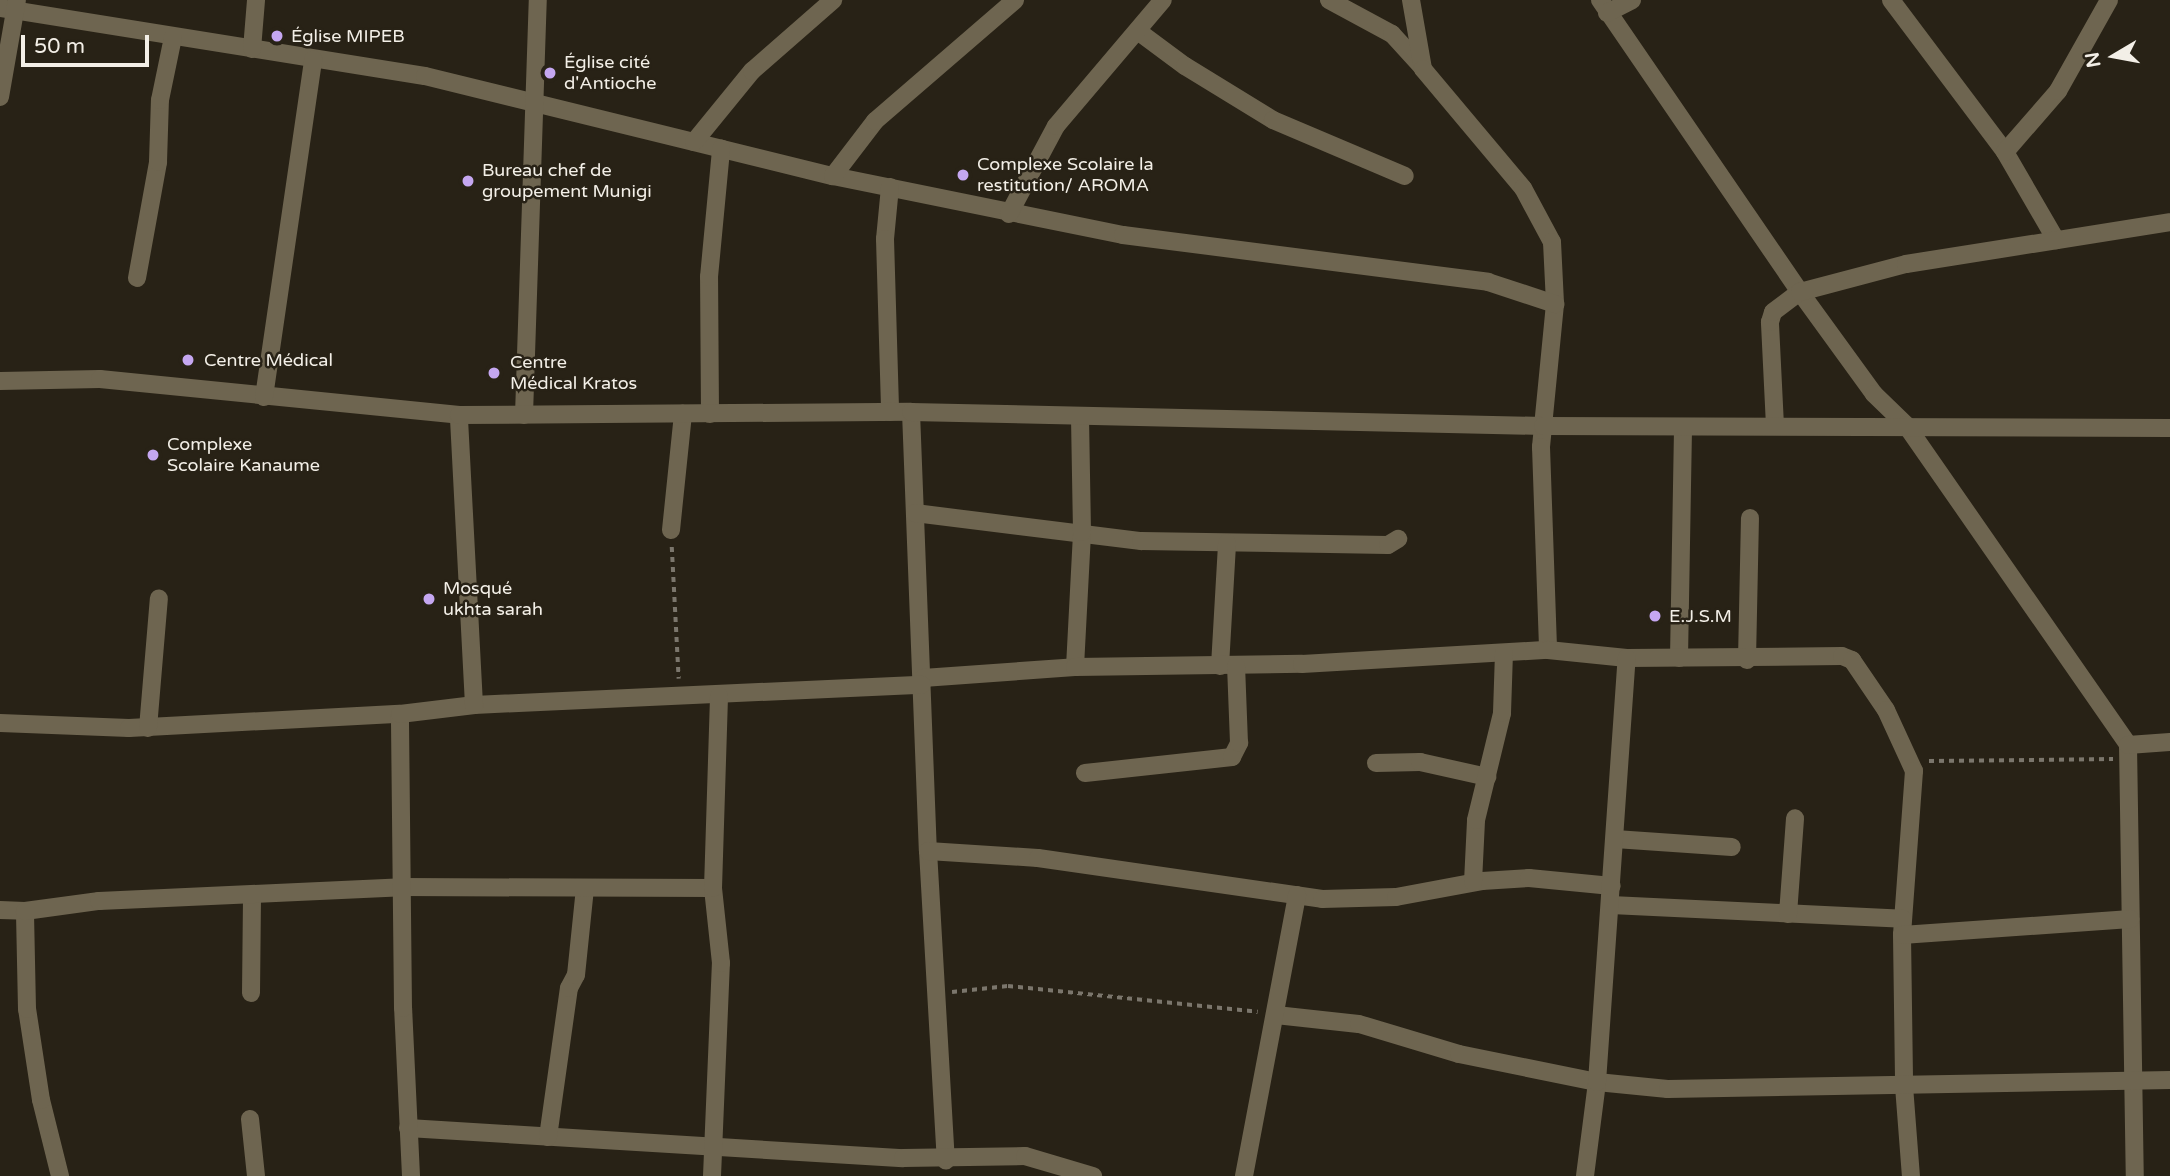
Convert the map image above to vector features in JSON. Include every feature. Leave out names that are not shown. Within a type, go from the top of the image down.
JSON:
[{"type":"street","points":[[252,49],[256,0]]},
{"type":"street","points":[[524,415],[538,0]]},
{"type":"street","points":[[833,176],[876,121],[1015,0]]},
{"type":"street","points":[[1009,214],[1056,126],[1139,32],[1163,0]]},
{"type":"street","points":[[1329,0],[1392,34],[1523,188],[1552,242],[1555,304],[1543,426],[1548,650]]},
{"type":"street","points":[[1411,0],[1423,68]]},
{"type":"street","points":[[1632,0],[1604,7],[1800,292],[1874,394],[1906,425],[2128,752],[2135,1176]]},
{"type":"street","points":[[1891,0],[2005,152],[2056,240]]},
{"type":"street","points":[[2005,152],[2058,90],[2109,0]]},
{"type":"street","points":[[694,142],[752,71],[822,3]]},
{"type":"street","points":[[0,97],[11,6],[173,37],[425,76],[833,176],[1009,214],[1162,241],[1488,282],[1555,304]]},
{"type":"street","points":[[1139,32],[1185,66],[1273,120],[1405,176]]},
{"type":"street","points":[[137,278],[158,162],[160,100],[173,37]]},
{"type":"street","points":[[264,397],[285,229],[313,60]]},
{"type":"street","points":[[710,414],[709,277],[721,149]]},
{"type":"street","points":[[890,187],[885,239],[890,412]]},
{"type":"street","points":[[1775,426],[1770,322],[1773,312],[1800,292],[1906,264],[2170,222]]},
{"type":"street","points":[[0,380],[100,379],[460,415],[911,412],[1543,426],[1906,425],[2170,428]]},
{"type":"street","points":[[911,412],[928,851],[946,1160]]},
{"type":"street","points":[[671,530],[683,414]]},
{"type":"street","points":[[460,415],[474,705]]},
{"type":"street","points":[[1075,667],[1082,532],[1080,416]]},
{"type":"street","points":[[1679,658],[1683,427]]},
{"type":"street","points":[[915,513],[1141,541],[1388,545],[1398,539]]},
{"type":"street","points":[[1747,660],[1750,518]]},
{"type":"street","points":[[1085,774],[1232,757],[1239,743],[1228,666],[1227,543]]},
{"type":"street","points":[[148,728],[159,598]]},
{"type":"street","points":[[0,723],[148,728],[400,715],[474,705],[719,696],[923,682],[1075,667],[1228,666],[1548,650],[1627,659],[1747,660],[1842,656],[1853,660],[1886,710],[1912,762],[1903,927],[1904,1086],[1911,1176]]},
{"type":"street","points":[[1473,882],[1476,820],[1502,713],[1504,653]]},
{"type":"street","points":[[1586,1176],[1597,1082],[1627,659]]},
{"type":"street","points":[[712,1176],[720,963],[713,888],[719,696]]},
{"type":"street","points":[[400,715],[402,887],[411,1176]]},
{"type":"street","points":[[2128,752],[2170,742]]},
{"type":"street","points":[[1376,763],[1420,762],[1487,777]]},
{"type":"street","points":[[1788,914],[1795,818]]},
{"type":"street","points":[[1615,839],[1732,847]]},
{"type":"street","points":[[928,851],[1038,858],[1297,895],[1396,897],[1473,882],[1529,878],[1612,886]]},
{"type":"street","points":[[0,910],[25,911],[99,901],[253,896],[402,887],[713,888]]},
{"type":"street","points":[[548,1137],[569,988],[576,975],[585,888]]},
{"type":"street","points":[[1244,1176],[1297,895]]},
{"type":"street","points":[[251,993],[253,896]]},
{"type":"street","points":[[1611,905],[1788,914],[1903,927],[2130,919]]},
{"type":"street","points":[[25,911],[27,1009],[41,1100],[60,1176]]},
{"type":"street","points":[[1276,1015],[1359,1024],[1459,1054],[1597,1082],[1711,1091],[2170,1080]]},
{"type":"street","points":[[250,1119],[256,1176]]},
{"type":"street","points":[[408,1128],[712,1149],[804,1149],[946,1160],[1025,1156],[1093,1176]]},
{"type":"street","points":[[986,1157],[987,1176]]},
{"type":"path","points":[[671,530],[681,698]]},
{"type":"path","points":[[1912,762],[2128,752]]},
{"type":"path","points":[[936,993],[1008,986],[1276,1015]]},
{"type":"place","name":"Église MIPEB","points":[[277,36]]},
{"type":"place","name":"Église cité d'Antioche","points":[[550,73]]},
{"type":"place","name":"Complexe Scolaire la restitution/ AROMA","points":[[963,175]]},
{"type":"place","name":"Bureau chef de groupement Munigi","points":[[468,181]]},
{"type":"place","name":"Centre Médical","points":[[188,360]]},
{"type":"place","name":"Centre Médical Kratos","points":[[494,373]]},
{"type":"place","name":"Complexe Scolaire Kanaume","points":[[153,455]]},
{"type":"place","name":"Mosqué ukhta sarah","points":[[429,599]]},
{"type":"place","name":"E.J.S.M","points":[[1655,616]]}]
